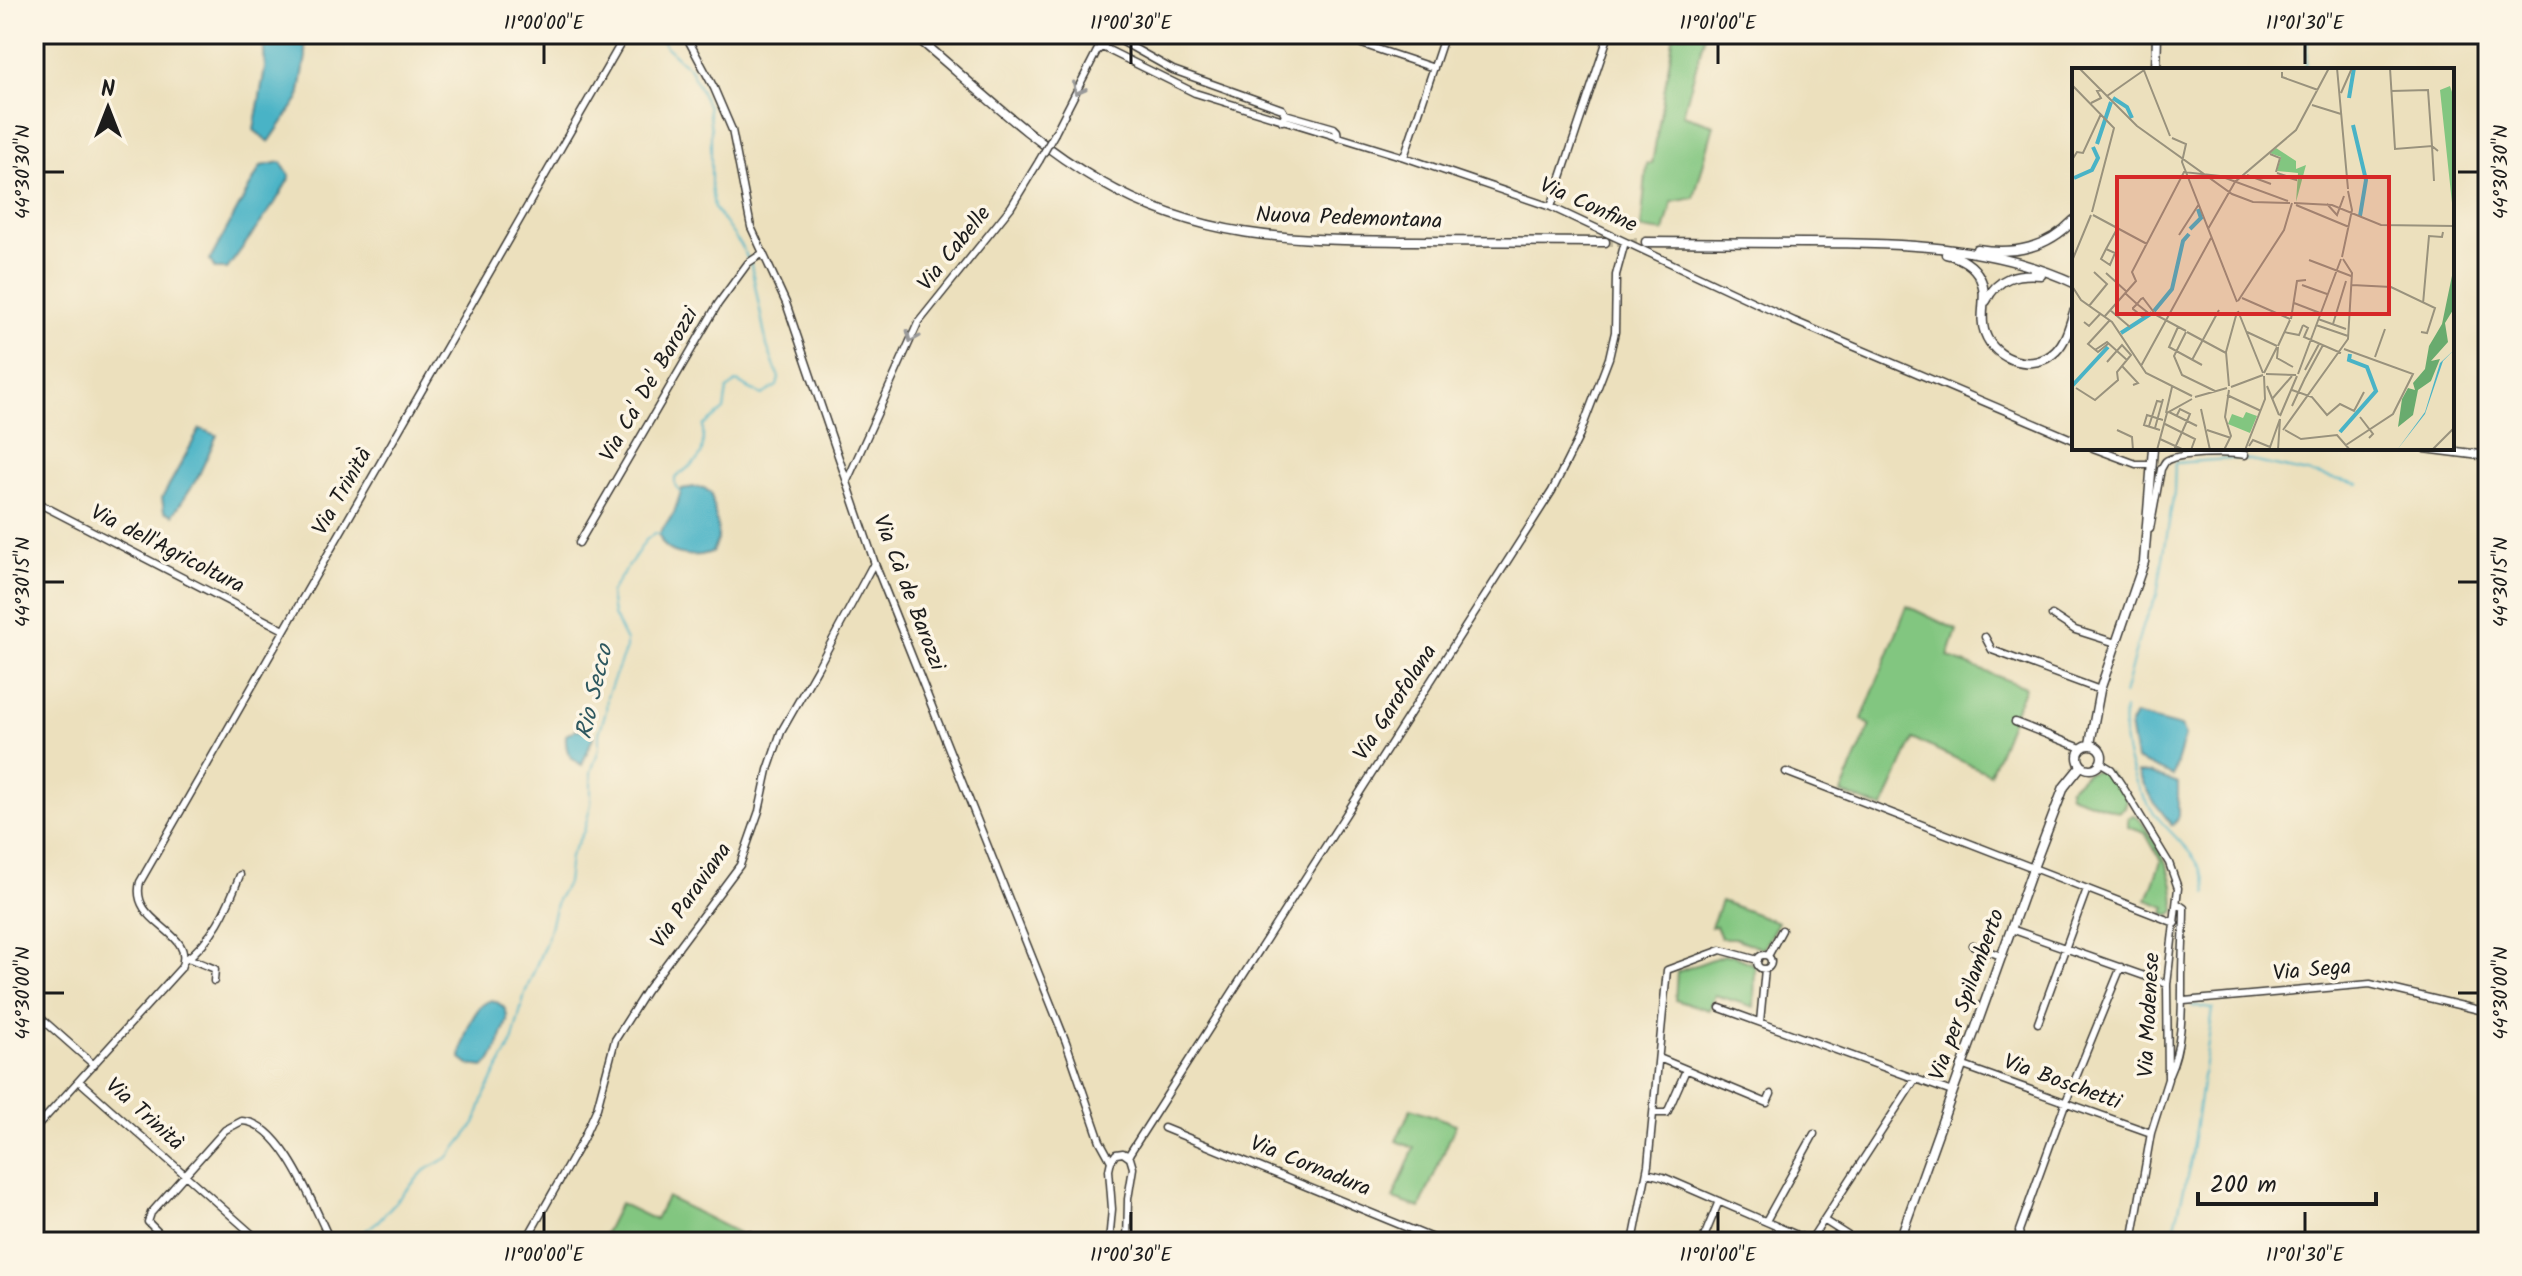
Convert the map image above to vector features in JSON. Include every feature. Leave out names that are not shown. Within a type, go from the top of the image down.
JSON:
[{"type":"main road","name":"Nuova Pedemontana","points":[[913,34],[1066,161],[1133,199],[1198,223],[1245,234],[1304,240],[1605,242]]},
{"type":"main road","points":[[2156,68],[2157,34]]},
{"type":"main road","points":[[1905,245],[1929,243],[2000,252],[2022,250],[2050,240],[2072,222]]},
{"type":"main road","points":[[1646,242],[1905,245],[1970,252],[2071,282]]},
{"type":"main road","points":[[1810,243],[1840,248],[1896,249],[1954,255],[1978,274],[1983,287],[1984,330],[1988,340],[2003,356],[2017,362],[2033,363],[2057,350],[2072,318]]},
{"type":"main road","points":[[1984,305],[1991,291],[2012,276],[2025,274],[2071,282]]},
{"type":"main road","points":[[2086,746],[2101,750],[2101,763],[2090,769],[2081,766],[2077,757],[2086,746],[2100,690],[2144,562],[2153,450]]},
{"type":"main road","points":[[2441,450],[2488,456]]},
{"type":"main road","name":"Via per Spilamberto","points":[[1899,1242],[2033,868],[2064,787],[2081,766]]},
{"type":"street","name":"Via Trinità","points":[[186,960],[177,940],[142,909],[138,891],[140,882],[624,34]]},
{"type":"street","name":"Via Cà de Barozzi","points":[[685,34],[732,130],[751,227],[786,303],[875,564],[1066,1042],[1100,1141],[1111,1161]]},
{"type":"street","name":"Via Confine","points":[[1076,34],[1168,81],[1231,106],[1284,117],[1338,138],[1551,207],[1794,321],[2072,439]]},
{"type":"street","points":[[1102,46],[1117,34]]},
{"type":"street","points":[[1332,34],[1434,68]]},
{"type":"street","points":[[1404,157],[1445,34]]},
{"type":"street","points":[[1551,207],[1609,34]]},
{"type":"street","points":[[1123,42],[1173,70],[1282,109],[1284,117]]},
{"type":"street","name":"Via Cabelle","points":[[847,481],[918,323],[1011,207],[1102,46]]},
{"type":"street","points":[[1168,81],[1173,70]]},
{"type":"street","name":"Via Garofolana","points":[[1128,1156],[1552,491],[1578,439],[1609,358],[1615,332],[1616,275],[1625,242]]},
{"type":"street","name":"Via Ca' De' Barozzi","points":[[579,543],[718,304],[750,262],[763,253]]},
{"type":"street","points":[[2098,450],[2136,464],[2150,464]]},
{"type":"street","points":[[2145,544],[2165,461],[2242,454]]},
{"type":"street","name":"Via dell'Agricoltura","points":[[34,501],[284,630]]},
{"type":"street","name":"Via Paraviana","points":[[525,1242],[588,1129],[600,1100],[615,1040],[646,991],[740,865],[781,732],[875,564]]},
{"type":"street","points":[[2052,615],[2075,630],[2116,643]]},
{"type":"street","points":[[1985,637],[1992,650],[2100,690]]},
{"type":"street","points":[[2015,722],[2086,746]]},
{"type":"street","name":"Via Modenese","points":[[2101,763],[2111,769],[2169,863],[2178,888],[2167,984],[2168,1079],[2151,1133],[2132,1242]]},
{"type":"street","points":[[1786,772],[2175,923]]},
{"type":"street","name":"Via Trinità","points":[[34,1130],[186,960],[200,950],[227,911],[240,875]]},
{"type":"street","points":[[2038,1023],[2087,889]]},
{"type":"street","points":[[2168,1079],[2177,1059],[2184,1001],[2184,908],[2178,904]]},
{"type":"street","points":[[2011,929],[2167,984]]},
{"type":"street","points":[[1760,1022],[1765,969],[1771,964],[1768,956],[1782,930]]},
{"type":"street","points":[[1972,945],[2001,956]]},
{"type":"street","points":[[1633,1242],[1647,1173],[1667,970],[1721,950],[1758,960]]},
{"type":"street","points":[[1758,960],[1762,955],[1768,956]]},
{"type":"street","name":"Via Trinità","points":[[186,960],[215,969],[214,981]]},
{"type":"street","points":[[1758,960],[1760,967],[1765,969]]},
{"type":"street","points":[[2021,1242],[2019,1231],[2065,1104],[2121,967]]},
{"type":"street","name":"Via Sega","points":[[2184,1001],[2370,984],[2488,1012]]},
{"type":"street","points":[[1720,1008],[1952,1092]]},
{"type":"street","name":"Via Trinità","points":[[34,1012],[94,1065]]},
{"type":"street","points":[[1659,1058],[1767,1103],[1771,1094]]},
{"type":"street","name":"Via Boschetti","points":[[1961,1065],[2151,1133]]},
{"type":"street","points":[[1654,1113],[1667,1113],[1686,1070]]},
{"type":"street","points":[[1647,1173],[1810,1239],[1825,1221],[1916,1078]]},
{"type":"street","name":"Via Trinità","points":[[79,1081],[261,1242]]},
{"type":"street","name":"Via Trinità","points":[[168,1242],[151,1227],[149,1217],[225,1130],[242,1121],[258,1124],[289,1158],[331,1242]]},
{"type":"street","name":"Via Cornadura","points":[[1164,1128],[1442,1242]]},
{"type":"street","points":[[1766,1221],[1814,1134]]},
{"type":"street","points":[[1109,1242],[1112,1219],[1109,1170],[1111,1161],[1119,1153],[1128,1156],[1133,1168],[1128,1199],[1127,1242]]},
{"type":"street","points":[[1702,1242],[1719,1201]]},
{"type":"street","points":[[1825,1221],[1858,1242]]},
{"type":"street","points":[[744,1242],[749,1234]]},
{"type":"street","points":[[942,1242],[946,1234]]},
{"type":"green space","points":[[1674,34],[1705,34],[1683,115],[1714,125],[1694,198],[1672,202],[1664,232],[1641,229],[1647,164],[1652,164]]},
{"type":"green space","points":[[1907,606],[1957,630],[1948,657],[2025,687],[1990,774],[1913,739],[1883,808],[1841,793],[1870,726],[1862,719]]},
{"type":"green space","points":[[2099,770],[2108,772],[2127,798],[2125,807],[2118,812],[2070,795],[2069,789],[2086,773]]},
{"type":"green space","points":[[2133,815],[2139,818],[2154,840],[2170,872],[2175,911],[2170,915],[2164,913],[2166,907],[2147,900],[2161,861],[2145,833],[2128,827],[2128,818]]},
{"type":"green space","points":[[1721,901],[1778,922],[1763,949],[1735,938],[1721,938],[1716,926],[1711,927]]},
{"type":"green space","points":[[1724,955],[1733,955],[1755,965],[1754,1007],[1715,995],[1709,1010],[1675,1000],[1677,972]]},
{"type":"green space","points":[[1411,1108],[1456,1124],[1420,1208],[1393,1199],[1414,1148],[1396,1141]]},
{"type":"green space","points":[[667,1197],[742,1235],[738,1242],[601,1241],[620,1203],[655,1220]]},
{"type":"water","points":[[263,34],[303,34],[306,56],[299,98],[269,142],[254,130],[265,68]]},
{"type":"water","points":[[281,162],[290,177],[275,203],[227,269],[215,269],[210,260],[261,166]]},
{"type":"water","points":[[200,429],[217,435],[198,477],[173,515],[164,511],[162,498]]},
{"type":"water","points":[[695,487],[711,493],[718,539],[712,552],[680,554],[666,547],[659,534],[674,513],[682,489]]},
{"type":"water","points":[[2135,715],[2181,727],[2185,736],[2173,776],[2136,760],[2130,725]]},
{"type":"water","points":[[576,729],[592,733],[593,737],[582,765],[571,757],[566,745],[566,735]]},
{"type":"water","points":[[2138,773],[2148,773],[2178,783],[2178,819],[2172,825],[2151,798]]},
{"type":"water","points":[[492,1000],[504,1008],[507,1021],[490,1062],[484,1067],[469,1065],[461,1059],[466,1034],[479,1009]]},
{"type":"waterway","name":"Rio Secco","points":[[659,34],[666,47],[690,69],[708,107],[714,208],[751,265],[767,346],[779,378],[777,386],[762,395],[737,382],[727,389],[724,410],[703,426],[700,457],[675,478],[675,485],[681,493]]},
{"type":"waterway","points":[[2305,68],[2308,34]]},
{"type":"waterway","points":[[2124,695],[2141,630],[2157,595],[2174,492],[2175,463],[2241,458]]},
{"type":"waterway","points":[[2242,459],[2359,484]]},
{"type":"waterway","name":"Rio Secco","points":[[351,1242],[378,1221],[424,1171],[449,1157],[475,1124],[485,1094],[512,1043],[525,993],[547,939],[557,900],[567,883],[570,856],[584,831],[591,804],[591,772],[599,749],[607,696],[626,648],[626,641],[613,615],[610,593],[646,540],[655,533],[659,534]]},
{"type":"waterway","points":[[2124,709],[2126,750],[2139,789],[2154,813],[2195,860],[2207,893]]},
{"type":"waterway","points":[[2171,1242],[2190,1164],[2213,1009],[2192,1006]]},
{"type":"tunnel","points":[[1605,242],[1646,242]]}]
